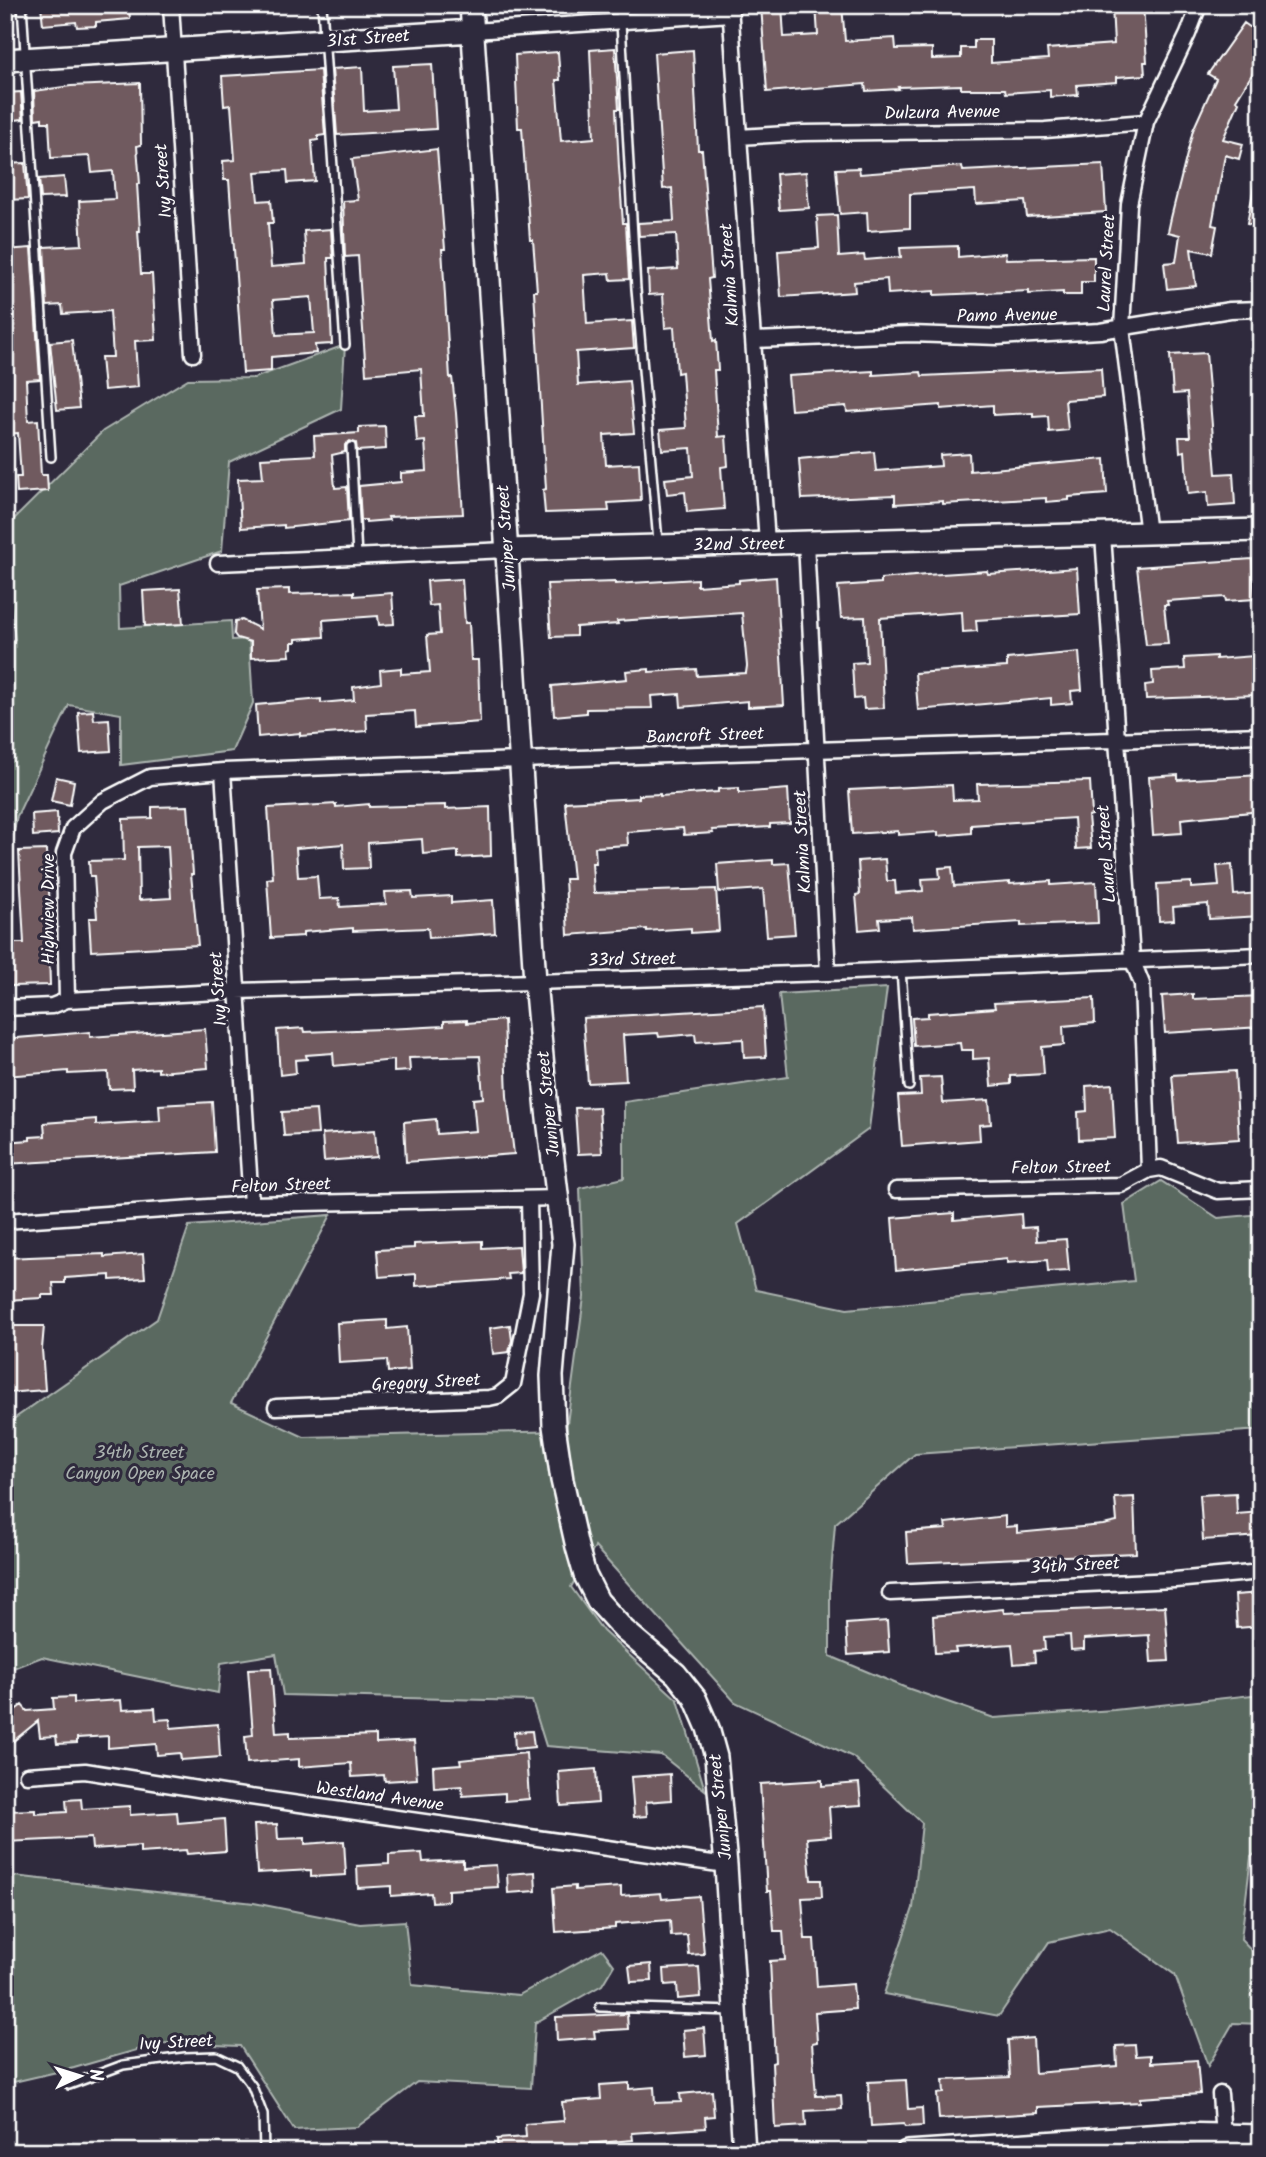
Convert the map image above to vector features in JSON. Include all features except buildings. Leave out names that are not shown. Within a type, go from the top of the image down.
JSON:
[{"type":"street","name":"Ivy Street","points":[[171,5],[193,354]]},
{"type":"street","name":"Juniper Street","points":[[471,5],[535,981],[563,1244],[552,1376],[554,1426],[562,1480],[585,1575],[598,1601],[624,1630],[676,1674],[695,1698],[708,1728],[716,1757],[726,1865],[744,2152]]},
{"type":"street","name":"Laurel Street","points":[[1148,534],[1122,328],[1129,204],[1146,122],[1199,5]]},
{"type":"street","name":"31st Street","points":[[15,60],[622,21],[730,10]]},
{"type":"street","name":"Kalmia Street","points":[[730,10],[767,543]]},
{"type":"street","name":"Dulzura Avenue","points":[[739,137],[803,133],[1045,130],[1146,122]]},
{"type":"street","name":"Pamo Avenue","points":[[753,340],[911,334],[998,337],[1122,328],[1230,310],[1261,309]]},
{"type":"street","name":"32nd Street","points":[[218,563],[507,550],[1261,530]]},
{"type":"street","name":"Laurel Street","points":[[1103,535],[1132,959],[1142,984],[1149,1170]]},
{"type":"street","name":"Kalmia Street","points":[[806,542],[828,973]]},
{"type":"street","name":"Bancroft Street","points":[[150,777],[223,771],[1261,735]]},
{"type":"street","name":"Ivy Street","points":[[223,771],[251,1204]]},
{"type":"street","name":"Highview Drive","points":[[68,1000],[64,853],[68,841],[73,828],[103,801],[150,777]]},
{"type":"street","name":"33rd Street","points":[[5,1009],[52,1006],[68,1000],[237,991],[828,973],[1261,955]]},
{"type":"street","points":[[1149,1170],[1161,1168],[1218,1191],[1261,1189]]},
{"type":"street","name":"Felton Street","points":[[897,1190],[1121,1185],[1149,1170]]},
{"type":"street","name":"Felton Street","points":[[5,1221],[251,1204],[559,1198]]},
{"type":"street","name":"Gregory Street","points":[[276,1408],[489,1398],[498,1396],[513,1384],[531,1293],[529,1199]]},
{"type":"street","name":"34th Street","points":[[890,1593],[1175,1580],[1261,1572]]},
{"type":"street","name":"Westland Avenue","points":[[27,1775],[85,1771],[726,1865]]},
{"type":"street","points":[[1220,2094],[1223,2143]]},
{"type":"street","points":[[907,2152],[1177,2134],[1223,2143],[1261,2136]]},
{"type":"lane","points":[[22,5],[15,60],[51,457]]},
{"type":"lane","points":[[322,5],[345,345]]},
{"type":"lane","points":[[621,5],[636,289],[658,546]]},
{"type":"lane","points":[[351,447],[357,556]]},
{"type":"lane","points":[[901,969],[909,1086]]},
{"type":"lane","points":[[600,2007],[735,2011]]},
{"type":"lane","name":"Ivy Street","points":[[69,2085],[123,2065],[216,2056],[237,2066],[252,2086],[262,2115],[264,2152]]},
{"type":"green space","points":[[345,345],[341,409],[229,462],[222,551],[119,586],[120,628],[231,621],[232,640],[249,639],[253,703],[232,751],[121,765],[121,714],[69,705],[17,816],[5,877],[5,642],[15,640],[5,553],[5,528],[103,431],[188,379],[254,378]]},
{"type":"green space","name":"34th Street Canyon Open Space","points":[[887,988],[869,1129],[738,1224],[756,1290],[847,1309],[1134,1281],[1124,1204],[1161,1181],[1218,1218],[1261,1214],[1261,1430],[915,1454],[835,1524],[830,1586],[830,1656],[904,1687],[994,1718],[1114,1710],[1261,1694],[1261,1849],[1251,1857],[1241,1939],[1261,1960],[1261,2024],[1233,2023],[1208,2066],[1175,1975],[1110,1928],[1049,1942],[999,2016],[884,1994],[913,1908],[922,1823],[853,1757],[735,1702],[595,1547],[571,1587],[603,1631],[678,1700],[705,1790],[661,1755],[546,1746],[532,1701],[283,1695],[276,1654],[221,1663],[218,1693],[42,1657],[5,1671],[5,1425],[157,1319],[189,1226],[331,1215],[231,1403],[304,1437],[566,1431],[584,1297],[580,1188],[624,1178],[624,1102],[788,1077],[779,994]]},
{"type":"green space","points":[[5,1875],[254,1903],[360,1924],[405,1921],[412,1985],[519,1995],[602,1949],[614,1965],[602,1985],[535,2023],[531,2088],[417,2082],[357,2127],[294,2130],[240,2046],[161,2043],[5,2084]]}]
